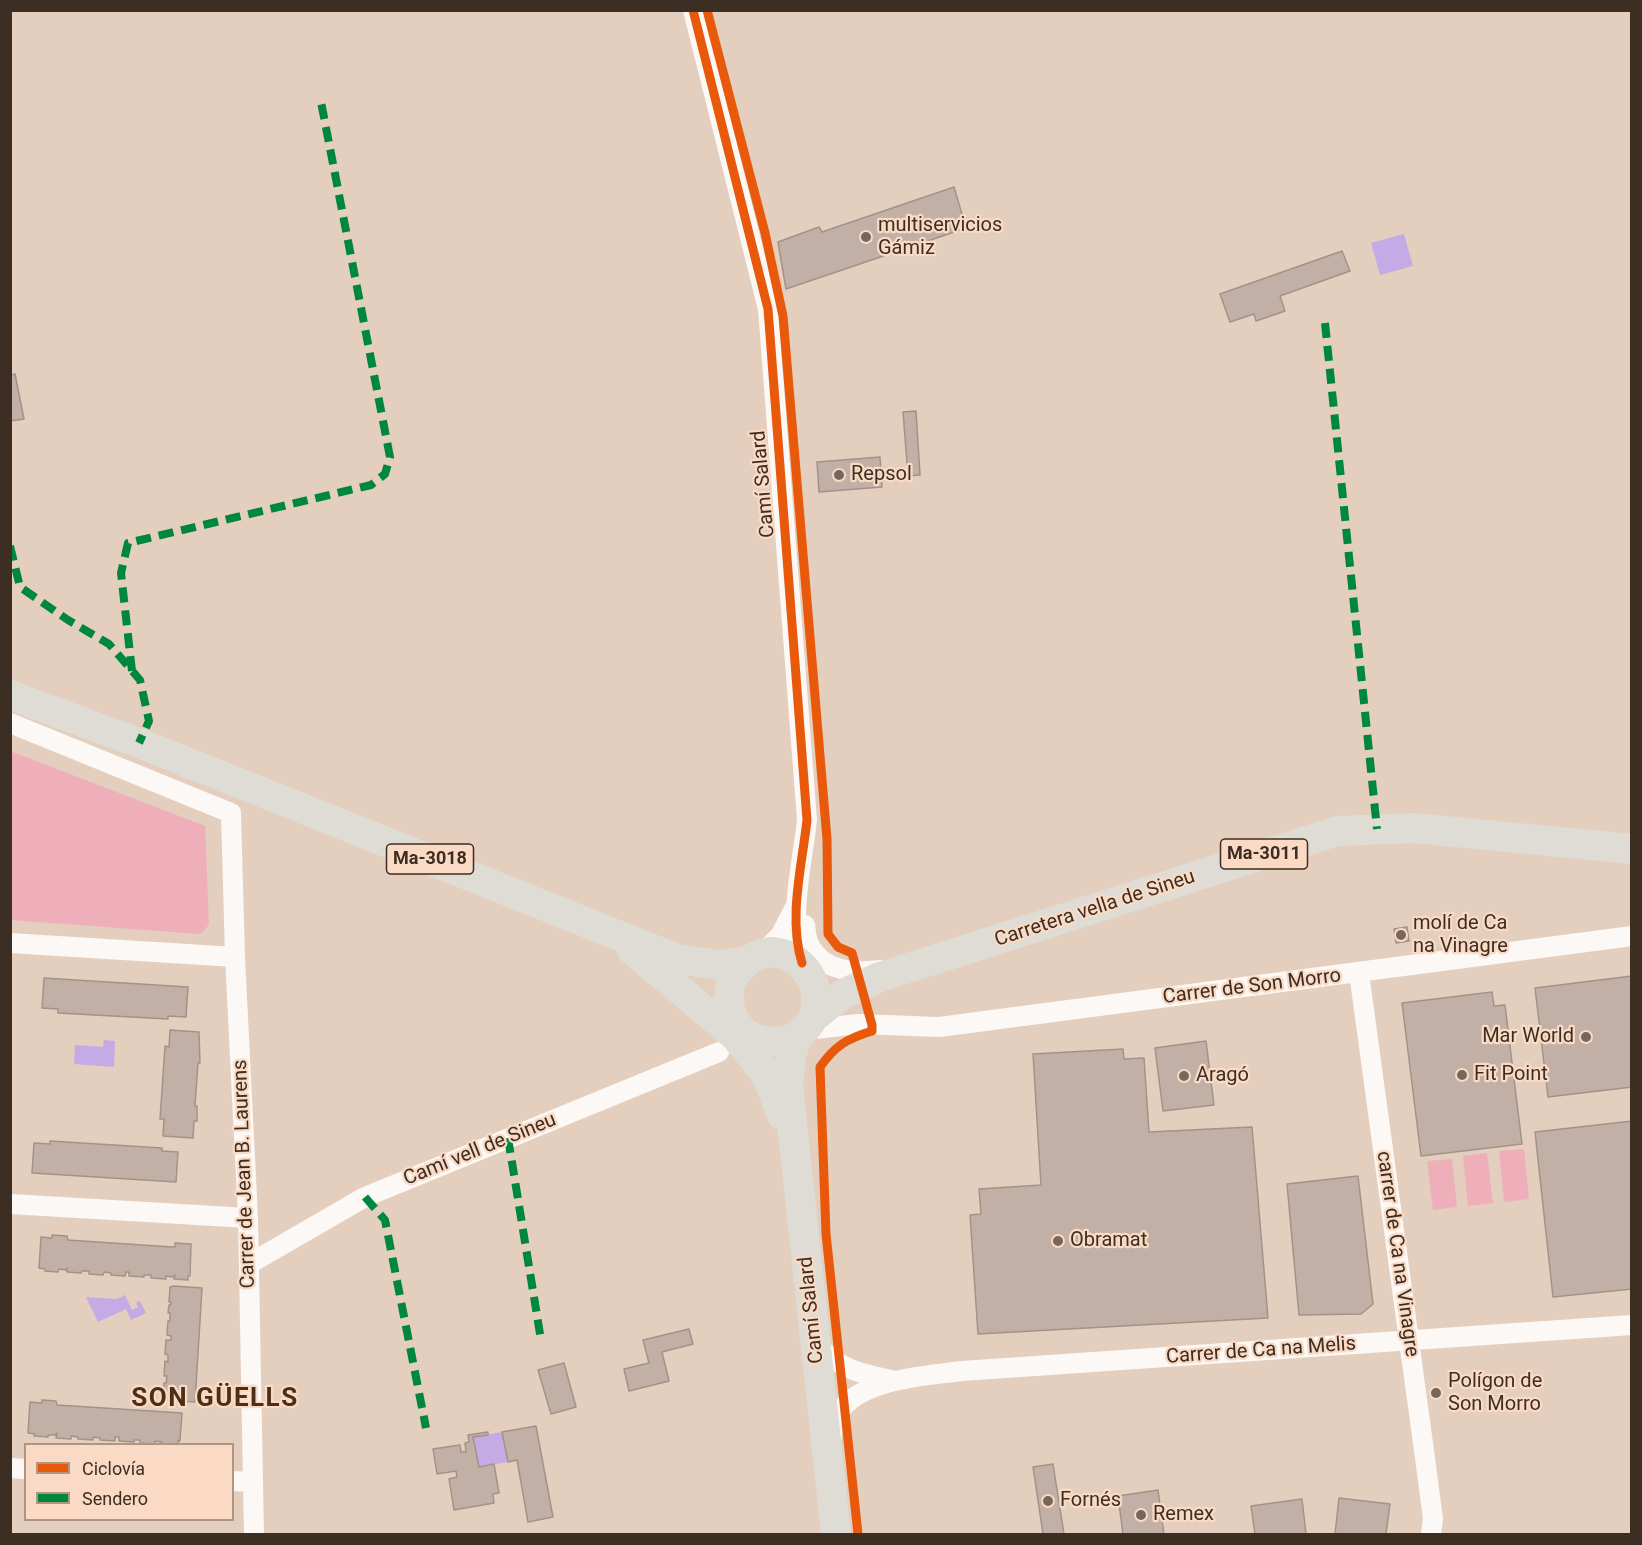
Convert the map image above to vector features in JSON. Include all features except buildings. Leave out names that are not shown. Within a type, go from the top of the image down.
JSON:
[{"type":"main road","name":"Ma-3018","points":[[10,695],[149,747],[677,959],[718,965],[779,952],[804,967],[816,993],[816,1006],[806,1027]]},
{"type":"main road","name":"Carretera vella de Sineu","points":[[806,1027],[843,994],[880,977],[1337,831],[1414,828],[1632,849]]},
{"type":"main road","points":[[609,931],[709,1013],[753,1056],[766,1074],[796,1155]]},
{"type":"main road","points":[[730,1007],[729,986],[733,976],[754,957]]},
{"type":"main road","name":"Ma-3018","points":[[677,959],[721,996],[743,1029],[761,1040]]},
{"type":"main road","name":"Carretera vella de Sineu","points":[[804,967],[823,978],[843,981],[880,977]]},
{"type":"main road","points":[[761,1040],[781,1041],[806,1027]]},
{"type":"main road","name":"Camí Salard","points":[[806,1027],[791,1055],[788,1086],[836,1534]]},
{"type":"main road","name":"Camí Salard","points":[[761,1040],[788,1086]]},
{"type":"street","name":"Camí Salard","points":[[693,10],[768,309],[807,820],[797,902],[797,940],[804,967]]},
{"type":"street","name":"Carrer de Jean B. Laurens","points":[[10,723],[231,813],[235,957],[248,1218],[254,1534]]},
{"type":"street","points":[[800,880],[809,944],[821,960],[834,968],[858,972],[909,968]]},
{"type":"street","name":"Camí Salard","points":[[754,957],[772,945],[787,927],[797,902]]},
{"type":"street","name":"Carrer de Son Morro","points":[[806,1027],[872,1024],[939,1027],[1632,936]]},
{"type":"street","points":[[10,943],[235,957]]},
{"type":"street","name":"carrer de Ca na Vinagre","points":[[1359,973],[1433,1519],[1431,1534]]},
{"type":"street","name":"Camí vell de Sineu","points":[[249,1264],[365,1197],[719,1052]]},
{"type":"street","points":[[10,1204],[248,1218]]},
{"type":"street","name":"Carrer de Ca na Melis","points":[[827,1455],[837,1417],[850,1399],[891,1380],[962,1371],[1632,1325]]},
{"type":"street","name":"Carrer de Ca na Melis","points":[[815,1344],[828,1357],[850,1371],[891,1380]]},
{"type":"street","points":[[234,1480],[253,1482]]},
{"type":"shaded area","points":[[1404,234],[1413,266],[1380,275],[1371,243]]},
{"type":"shaded area","points":[[10,751],[205,826],[209,925],[200,934],[11,920]]},
{"type":"shaded area","points":[[104,1040],[115,1041],[114,1067],[74,1064],[75,1045],[103,1047]]},
{"type":"shaded area","points":[[1524,1149],[1529,1199],[1504,1202],[1499,1151]]},
{"type":"shaded area","points":[[1487,1153],[1493,1203],[1468,1206],[1463,1156]]},
{"type":"shaded area","points":[[1452,1159],[1457,1207],[1433,1210],[1427,1161]]},
{"type":"shaded area","points":[[125,1295],[132,1310],[138,1307],[136,1302],[140,1301],[146,1313],[131,1320],[126,1309],[98,1322],[86,1297],[117,1299]]},
{"type":"shaded area","points":[[502,1432],[508,1462],[479,1467],[473,1437]]},
{"type":"marked path","points":[[132,671],[121,573],[128,543],[371,485],[385,474],[390,457],[321,102]]},
{"type":"marked path","points":[[1325,323],[1377,829]]},
{"type":"marked path","points":[[10,546],[20,587],[68,620],[109,644],[140,680],[149,721],[139,743]]},
{"type":"marked path","points":[[508,1138],[541,1340]]},
{"type":"marked path","points":[[365,1197],[385,1220],[426,1428]]},
{"type":"cycle path","points":[[693,10],[768,309],[807,820],[796,910],[798,946],[802,963]]},
{"type":"cycle path","points":[[707,10],[765,233],[783,316],[827,839],[828,934],[838,947],[852,953],[872,1025],[872,1031],[842,1044],[820,1067],[826,1234],[858,1534]]},
{"type":"place","name":"multiservicios Gámiz","points":[[866,237]]},
{"type":"place","name":"Repsol","points":[[839,475]]},
{"type":"place","name":"molí de Ca na Vinagre","points":[[1401,935]]},
{"type":"place","name":"Mar World","points":[[1586,1037]]},
{"type":"place","name":"Fit Point","points":[[1462,1075]]},
{"type":"place","name":"Aragó","points":[[1184,1076]]},
{"type":"place","name":"Obramat","points":[[1058,1241]]},
{"type":"place","name":"Polígon de Son Morro","points":[[1436,1393]]},
{"type":"place","name":"Fornés","points":[[1048,1501]]},
{"type":"place","name":"Remex","points":[[1141,1515]]},
{"type":"district","name":"SON GÜELLS","points":[[215,1399]]}]
